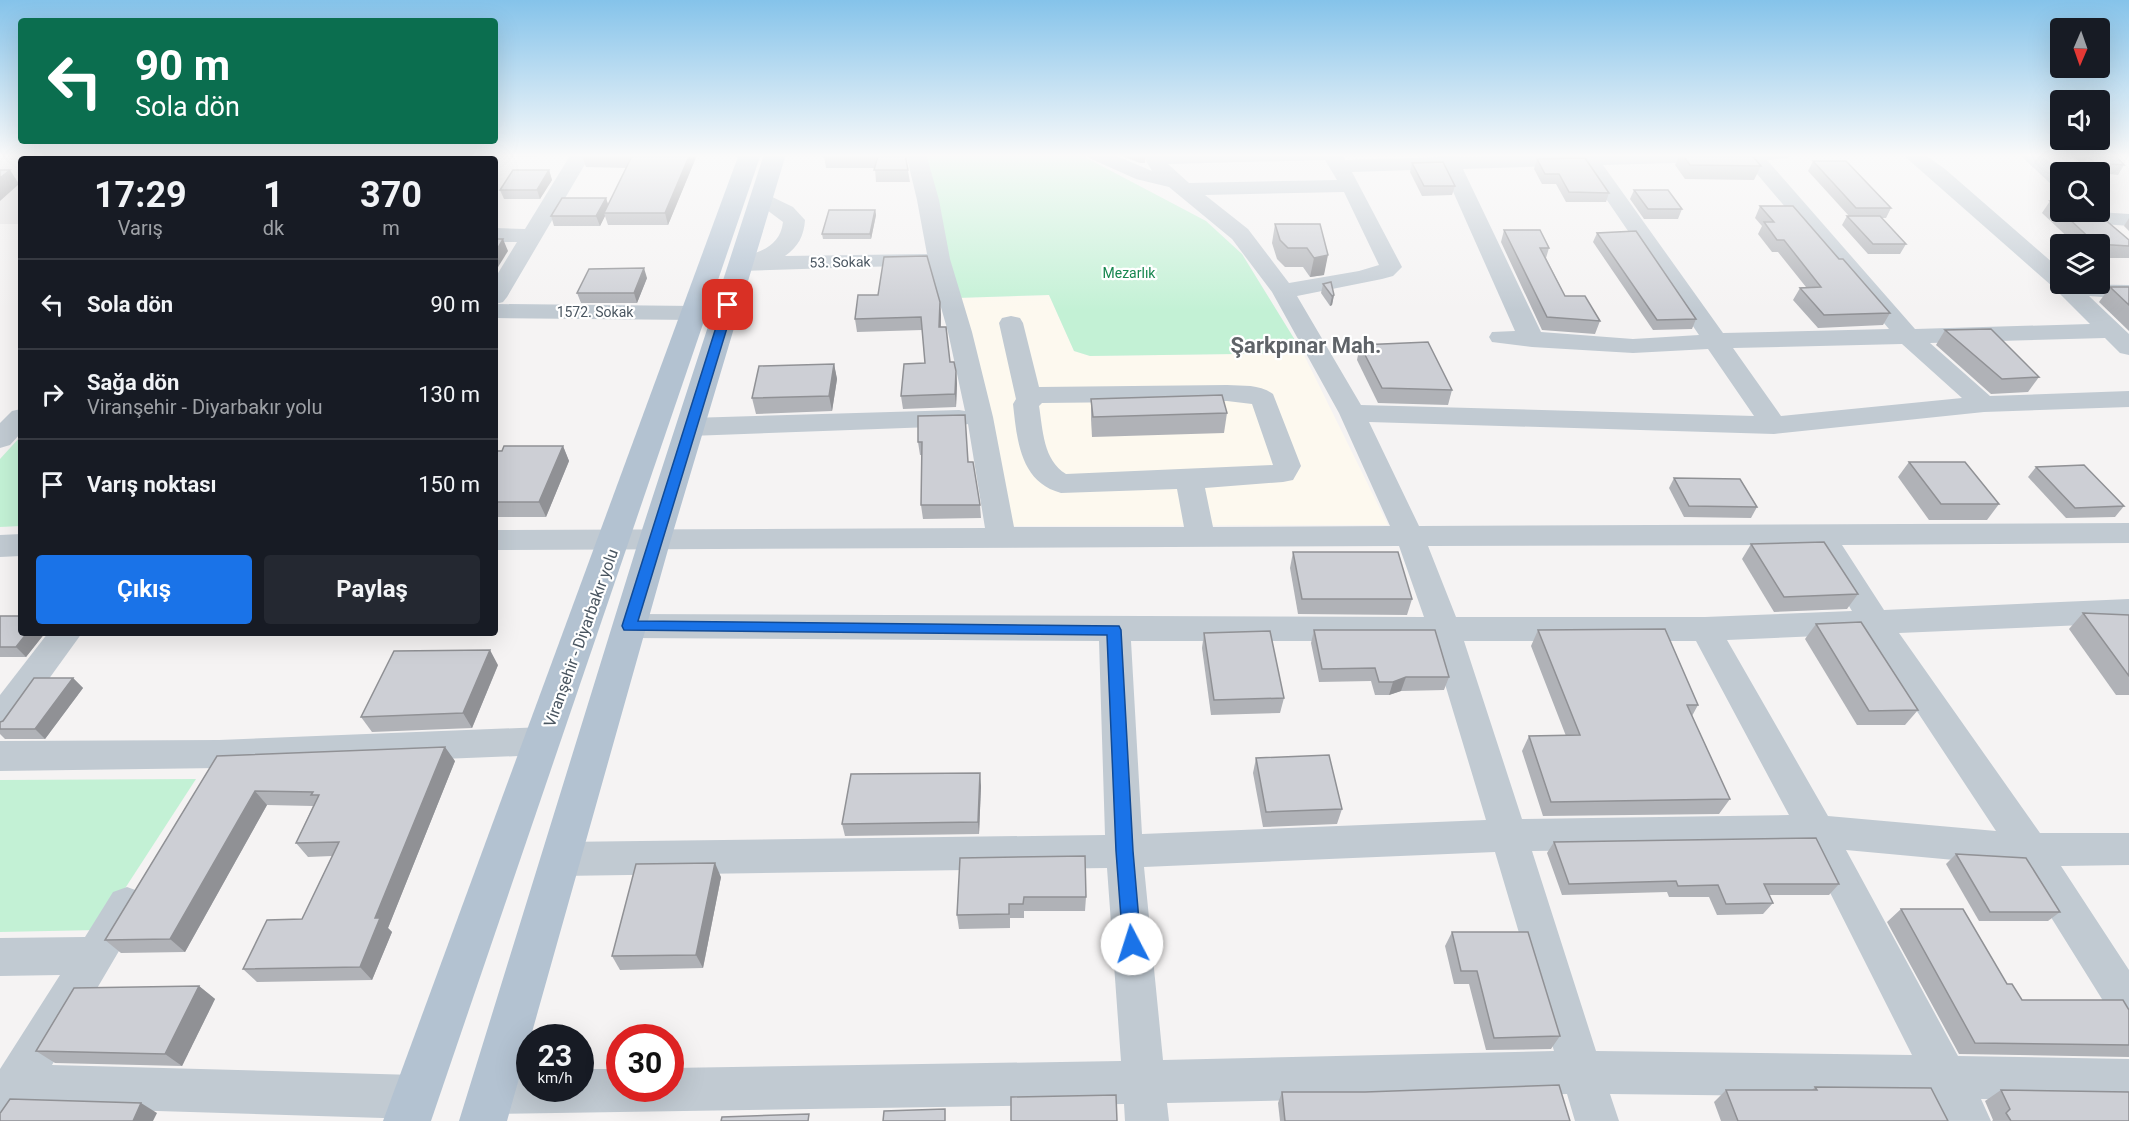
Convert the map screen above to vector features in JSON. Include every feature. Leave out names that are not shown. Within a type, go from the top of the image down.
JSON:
[{"type":"main road","name":"Viranşehir - Diyarbakır yolu","points":[[411,1109],[506,837],[616,539],[732,206]]},
{"type":"main road","points":[[487,1107],[655,539],[759,206]]},
{"type":"street","points":[[498,292],[549,206]]},
{"type":"street","points":[[929,206],[939,260],[960,332],[980,417],[1001,538]]},
{"type":"street","points":[[1205,206],[1240,234],[1283,291],[1352,413],[1410,537],[1445,630],[1597,1121]]},
{"type":"street","points":[[1283,291],[1388,272],[1391,267],[1361,206]]},
{"type":"street","points":[[1471,206],[1532,340]]},
{"type":"street","points":[[1621,206],[1774,425]]},
{"type":"street","points":[[1797,206],[1908,336],[1984,404]]},
{"type":"street","points":[[1975,206],[2050,273]]},
{"type":"street","points":[[2109,222],[2125,230]]},
{"type":"street","points":[[498,235],[531,236]]},
{"type":"street","name":"53. Sokak","points":[[741,264],[939,260]]},
{"type":"street","points":[[2110,290],[2129,292]]},
{"type":"street","points":[[2073,294],[2120,339]]},
{"type":"street","name":"1572. Sokak","points":[[498,311],[695,313]]},
{"type":"street","points":[[1011,323],[1029,398],[1026,404],[1036,460],[1044,474],[1050,479],[1061,484],[1189,477],[1264,476],[1283,473],[1287,466],[1264,400],[1256,394],[1046,394],[1029,398]]},
{"type":"street","points":[[1501,337],[1633,345],[1908,336],[2120,339]]},
{"type":"street","points":[[1352,413],[1774,425],[1984,404],[2129,399]]},
{"type":"street","points":[[690,427],[980,417]]},
{"type":"street","points":[[0,439],[18,420]]},
{"type":"street","points":[[1189,477],[1201,537]]},
{"type":"street","points":[[498,540],[2129,533]]},
{"type":"street","points":[[1820,534],[1875,622],[2030,850],[2129,1006]]},
{"type":"street","points":[[0,546],[18,545]]},
{"type":"street","points":[[629,626],[1114,630],[1705,629],[2129,611]]},
{"type":"street","points":[[1705,629],[1817,831],[1969,1121]]},
{"type":"street","points":[[1114,630],[1124,851],[1145,1101]]},
{"type":"street","points":[[0,720],[64,636]]},
{"type":"street","points":[[0,756],[210,769],[543,741]]},
{"type":"street","points":[[560,860],[1124,851],[1508,835],[1817,831],[2030,850],[2129,849]]},
{"type":"street","points":[[7,1097],[145,875]]},
{"type":"street","points":[[0,957],[95,956]]},
{"type":"street","points":[[487,1107],[1145,1101],[1582,1072],[2129,1080]]},
{"type":"street","points":[[7,1097],[411,1109]]},
{"type":"shaded area","points":[[0,206],[18,206],[18,224],[0,224]]},
{"type":"shaded area","points":[[1049,295],[1074,351],[1090,356],[1303,353],[1388,525],[1010,526],[956,298]]},
{"type":"green space","name":"Mezarlık","points":[[936,206],[1178,206],[1206,221],[1242,254],[1303,353],[1090,356],[1074,351],[1049,295],[956,298]]},
{"type":"green space","points":[[18,439],[18,526],[0,527],[0,459]]},
{"type":"green space","points":[[196,779],[98,930],[0,932],[0,780]]},
{"type":"building","points":[[557,206],[601,206],[596,216],[551,216]]},
{"type":"building","points":[[607,206],[668,206],[665,213],[604,213]]},
{"type":"building","points":[[1646,206],[1680,206],[1682,209],[1648,209]]},
{"type":"building","points":[[1760,206],[1793,206],[1890,313],[1824,315],[1800,288],[1821,287],[1784,240],[1777,240],[1764,222],[1774,222]]},
{"type":"building","points":[[1854,206],[1891,208],[1856,208]]},
{"type":"building","points":[[829,210],[875,210],[870,234],[822,234]]},
{"type":"building","points":[[1847,216],[1880,216],[1906,244],[1873,244]]},
{"type":"building","points":[[2073,222],[2108,222],[2129,240],[2129,246],[2110,245],[2110,234],[2085,234]]},
{"type":"building","points":[[1275,224],[1320,224],[1328,255],[1314,258],[1307,248],[1288,248],[1280,240]]},
{"type":"building","points":[[1504,230],[1540,230],[1549,248],[1540,248],[1565,296],[1585,296],[1600,321],[1547,317]]},
{"type":"building","points":[[1636,231],[1696,319],[1657,320],[1597,233]]},
{"type":"building","points":[[927,256],[940,302],[939,327],[946,327],[950,362],[954,362],[956,371],[955,394],[901,396],[904,364],[925,363],[921,317],[855,319],[858,295],[878,295],[884,257]]},
{"type":"building","points":[[644,268],[634,293],[577,293],[589,269]]},
{"type":"building","points":[[1331,282],[1334,295],[1332,296],[1323,284]]},
{"type":"building","points":[[2110,287],[2129,287],[2129,305]]},
{"type":"building","points":[[1991,329],[2039,377],[2002,379],[1945,330]]},
{"type":"building","points":[[1428,342],[1452,390],[1382,388],[1360,345]]},
{"type":"building","points":[[834,364],[829,396],[752,398],[759,366]]},
{"type":"building","points":[[1222,395],[1227,413],[1093,417],[1091,399]]},
{"type":"building","points":[[965,415],[968,462],[973,462],[980,505],[921,505],[922,442],[918,442],[918,416]]},
{"type":"building","points":[[504,446],[563,446],[539,502],[498,502],[498,451],[502,451]]},
{"type":"building","points":[[1909,462],[1965,462],[1999,504],[1941,504]]},
{"type":"building","points":[[2084,465],[2124,506],[2075,508],[2036,467]]},
{"type":"building","points":[[1674,478],[1740,479],[1757,507],[1689,506]]},
{"type":"building","points":[[1824,542],[1858,594],[1784,597],[1751,544]]},
{"type":"building","points":[[1293,552],[1398,552],[1412,599],[1302,599]]},
{"type":"building","points":[[2083,613],[2129,615],[2129,676]]},
{"type":"building","points":[[0,616],[18,616],[18,636],[25,636],[16,647],[0,647]]},
{"type":"building","points":[[1861,622],[1918,710],[1869,711],[1816,624]]},
{"type":"building","points":[[1665,629],[1698,705],[1687,705],[1730,799],[1551,802],[1529,736],[1580,735],[1538,630]]},
{"type":"building","points":[[1314,630],[1435,630],[1449,677],[1406,677],[1393,682],[1379,682],[1375,668],[1322,669]]},
{"type":"building","points":[[1270,631],[1284,698],[1214,700],[1204,633]]},
{"type":"building","points":[[490,650],[463,713],[361,717],[394,651]]},
{"type":"building","points":[[34,678],[73,678],[35,729],[0,729],[0,722]]},
{"type":"building","points":[[445,747],[375,918],[380,918],[360,967],[243,969],[267,920],[302,919],[339,842],[296,843],[319,795],[311,795],[313,792],[255,791],[170,939],[105,940],[217,756]]},
{"type":"building","points":[[1329,755],[1342,809],[1266,812],[1256,758]]},
{"type":"building","points":[[980,773],[978,822],[842,824],[851,774]]},
{"type":"building","points":[[1816,838],[1839,884],[1764,884],[1773,903],[1726,904],[1718,885],[1678,886],[1676,881],[1569,884],[1554,842]]},
{"type":"building","points":[[1956,854],[2026,858],[2060,912],[1990,912]]},
{"type":"building","points":[[1085,856],[1086,897],[1024,897],[1023,904],[1009,904],[1009,914],[957,915],[960,858]]},
{"type":"building","points":[[715,863],[696,955],[612,956],[636,864]]},
{"type":"building","points":[[1901,909],[1963,909],[2007,984],[2012,984],[2022,1000],[2123,1000],[2129,1010],[2129,1045],[1975,1043]]},
{"type":"building","points":[[1452,932],[1528,932],[1560,1036],[1494,1038],[1477,971],[1461,971]]},
{"type":"building","points":[[199,986],[165,1054],[36,1051],[74,988]]},
{"type":"building","points":[[1559,1085],[1570,1121],[1285,1121],[1282,1092],[1365,1092]]},
{"type":"building","points":[[1815,1087],[1931,1088],[1948,1121],[1738,1121],[1726,1090],[1817,1090]]},
{"type":"building","points":[[2001,1090],[2129,1092],[2129,1121],[2011,1121],[2006,1113],[2010,1109]]},
{"type":"building","points":[[1116,1095],[1117,1121],[1011,1121],[1011,1097]]},
{"type":"building","points":[[10,1099],[141,1103],[133,1121],[0,1121],[0,1113]]},
{"type":"building","points":[[945,1109],[945,1121],[883,1121],[884,1111]]},
{"type":"building","points":[[809,1114],[808,1121],[721,1121],[722,1117]]},
{"type":"district","name":"Şarkpınar Mah.","points":[[1306,345]]},
{"type":"route","points":[[728,305],[629,626],[1114,630],[1124,851],[1132,944]]}]
